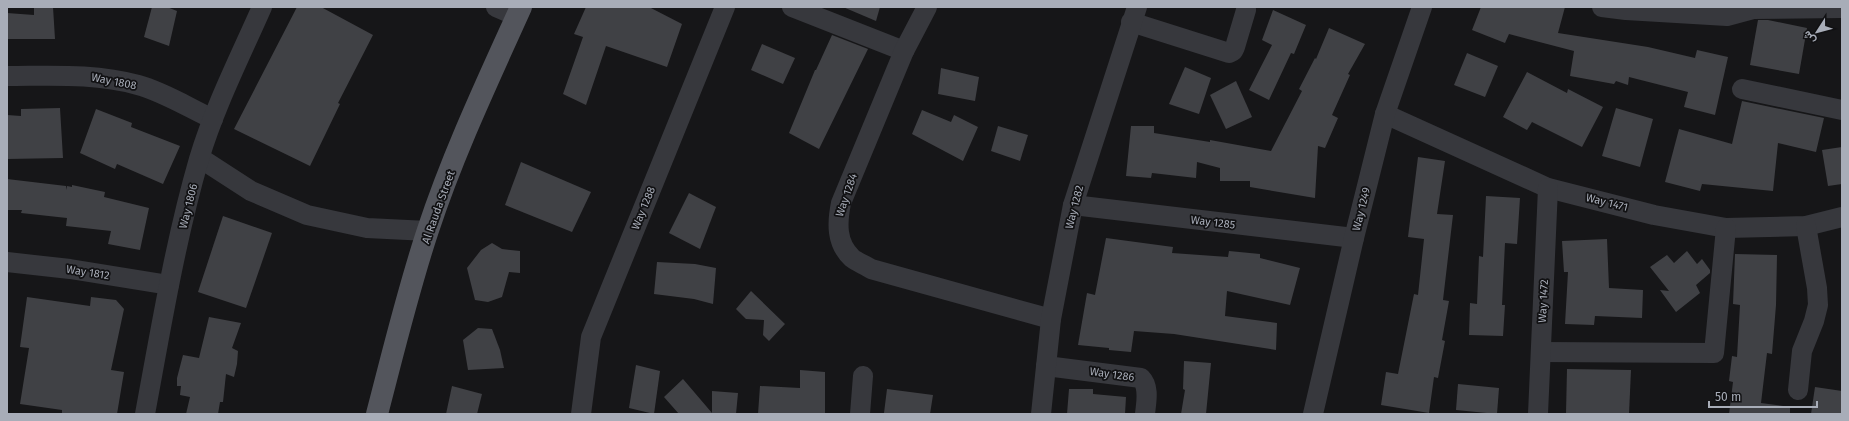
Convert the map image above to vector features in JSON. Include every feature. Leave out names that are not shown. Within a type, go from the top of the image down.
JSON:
[{"type":"main road","name":"Al Rauda Street","points":[[377,414],[397,337],[428,231],[458,151],[519,12]]},
{"type":"street","name":"Way 1806","points":[[146,414],[168,286],[200,158],[213,119],[262,7]]},
{"type":"street","points":[[496,7],[519,12]]},
{"type":"street","name":"Way 1288","points":[[581,414],[591,336],[725,7]]},
{"type":"street","points":[[792,7],[904,51]]},
{"type":"street","name":"Way 1284","points":[[927,7],[904,51],[841,203],[837,221],[840,241],[852,258],[871,269],[1051,319]]},
{"type":"street","name":"Way 1249","points":[[1313,414],[1354,238],[1385,114],[1422,7]]},
{"type":"street","points":[[1602,7],[1626,10],[1727,16],[1753,9],[1842,8]]},
{"type":"street","points":[[1134,14],[1229,53],[1233,51],[1235,47],[1246,10]]},
{"type":"street","name":"Way 1282","points":[[1041,414],[1051,319],[1073,205],[1134,14]]},
{"type":"street","name":"Way 1808","points":[[7,76],[84,75],[120,81],[139,85],[213,119]]},
{"type":"street","points":[[1742,89],[1842,110]]},
{"type":"street","name":"Way 1471","points":[[1385,114],[1548,188],[1654,215],[1726,228],[1806,226],[1842,217]]},
{"type":"street","points":[[200,158],[251,191],[307,215],[367,228],[428,231]]},
{"type":"street","name":"Way 1472","points":[[1538,414],[1548,188]]},
{"type":"street","name":"Way 1285","points":[[1073,205],[1354,238]]},
{"type":"street","points":[[1798,390],[1802,351],[1814,321],[1818,305],[1817,288],[1806,226]]},
{"type":"street","points":[[1541,352],[1714,353],[1726,228]]},
{"type":"street","name":"Way 1812","points":[[7,262],[70,269],[168,286]]},
{"type":"street","name":"Way 1286","points":[[1046,366],[1141,378],[1146,387],[1146,414]]},
{"type":"street","points":[[860,414],[863,376]]},
{"type":"building","points":[[34,7],[53,7],[55,39],[7,39],[7,13],[34,15]]},
{"type":"building","points":[[152,7],[167,7],[177,11],[169,46],[144,37]]},
{"type":"building","points":[[297,7],[321,7],[373,35],[338,103],[340,104],[310,166],[234,129]]},
{"type":"building","points":[[586,7],[649,7],[682,24],[667,67],[606,46],[586,105],[563,94],[583,37],[574,34]]},
{"type":"building","points":[[843,7],[880,7],[876,21]]},
{"type":"building","points":[[1481,7],[1565,7],[1558,33],[1648,47],[1695,58],[1697,50],[1728,57],[1715,115],[1684,107],[1688,92],[1629,77],[1628,85],[1616,81],[1614,84],[1570,76],[1574,51],[1509,34],[1505,43],[1472,30]]},
{"type":"building","points":[[1273,10],[1306,25],[1294,54],[1291,53],[1269,100],[1249,90],[1272,45],[1262,40]]},
{"type":"building","points":[[1758,20],[1768,20],[1807,28],[1799,74],[1750,65]]},
{"type":"building","points":[[1329,28],[1365,44],[1348,74],[1350,75],[1332,115],[1338,118],[1325,148],[1318,146],[1315,198],[1250,187],[1250,181],[1220,181],[1220,168],[1197,162],[1196,178],[1152,173],[1151,178],[1126,176],[1131,126],[1154,126],[1154,133],[1210,142],[1210,140],[1271,151],[1302,91],[1299,89],[1315,58],[1316,59]]},
{"type":"building","points":[[832,35],[868,49],[819,149],[789,133],[815,70]]},
{"type":"building","points":[[762,44],[795,58],[783,84],[751,70]]},
{"type":"building","points":[[1467,53],[1498,66],[1485,97],[1454,85]]},
{"type":"building","points":[[1185,67],[1211,78],[1199,114],[1169,104]]},
{"type":"building","points":[[941,68],[979,77],[975,101],[938,94]]},
{"type":"building","points":[[1527,72],[1567,93],[1568,89],[1603,107],[1582,147],[1532,122],[1527,130],[1503,117]]},
{"type":"building","points":[[1236,81],[1252,117],[1226,129],[1210,95]]},
{"type":"building","points":[[1742,101],[1824,118],[1816,152],[1778,143],[1773,191],[1702,184],[1700,191],[1665,182],[1679,129],[1732,144]]},
{"type":"building","points":[[60,108],[63,158],[7,159],[7,115],[21,116],[21,109]]},
{"type":"building","points":[[1616,108],[1653,119],[1640,167],[1602,156]]},
{"type":"building","points":[[96,109],[132,123],[131,127],[180,146],[163,184],[117,164],[115,169],[80,153]]},
{"type":"building","points":[[922,110],[951,122],[954,115],[978,127],[963,161],[912,134]]},
{"type":"building","points":[[998,126],[1028,135],[1020,161],[991,151]]},
{"type":"building","points":[[1842,147],[1842,184],[1828,186],[1822,150]]},
{"type":"building","points":[[1418,157],[1445,161],[1437,214],[1453,215],[1443,300],[1449,301],[1442,340],[1445,341],[1438,378],[1434,377],[1429,413],[1381,405],[1386,372],[1398,374],[1414,294],[1418,295],[1424,239],[1408,237]]},
{"type":"building","points":[[521,162],[591,192],[572,232],[505,205]]},
{"type":"building","points":[[7,179],[66,186],[66,190],[67,186],[72,187],[72,185],[105,192],[104,197],[149,208],[140,250],[108,244],[111,231],[66,226],[67,218],[21,213],[22,210],[7,210]]},
{"type":"building","points":[[689,193],[716,207],[700,249],[669,233]]},
{"type":"building","points":[[1486,196],[1520,198],[1517,244],[1505,243],[1502,305],[1505,305],[1503,336],[1469,335],[1470,303],[1477,304],[1479,256],[1483,257]]},
{"type":"building","points":[[223,216],[272,233],[246,308],[198,292]]},
{"type":"building","points":[[1106,238],[1173,247],[1172,253],[1228,257],[1229,251],[1260,254],[1260,258],[1300,268],[1290,305],[1227,291],[1225,316],[1277,323],[1276,350],[1174,334],[1134,331],[1131,352],[1078,345],[1087,293],[1095,295]]},
{"type":"building","points":[[1607,239],[1609,288],[1643,290],[1642,318],[1595,316],[1594,325],[1565,324],[1568,272],[1564,272],[1562,241]]},
{"type":"building","points":[[492,243],[502,249],[520,251],[520,273],[509,272],[502,297],[488,302],[475,300],[467,268],[481,250]]},
{"type":"building","points":[[1687,251],[1697,264],[1702,259],[1710,270],[1710,273],[1696,285],[1700,293],[1676,312],[1660,290],[1669,291],[1650,267],[1667,255],[1674,263]]},
{"type":"building","points":[[1735,254],[1777,255],[1776,305],[1772,354],[1767,353],[1761,403],[1790,407],[1790,414],[1729,414],[1733,382],[1729,381],[1732,356],[1737,357],[1740,305],[1733,304]]},
{"type":"building","points":[[657,262],[695,264],[716,268],[713,304],[694,299],[654,294]]},
{"type":"building","points":[[751,291],[785,324],[769,341],[763,335],[764,320],[746,319],[736,309]]},
{"type":"building","points":[[27,297],[90,306],[91,297],[116,300],[124,309],[111,370],[124,372],[117,414],[62,414],[62,410],[20,404],[29,348],[20,347]]},
{"type":"building","points":[[209,317],[241,323],[232,348],[238,351],[234,377],[226,374],[223,402],[220,402],[218,414],[186,414],[190,397],[180,395],[181,386],[177,386],[177,378],[183,355],[199,358]]},
{"type":"building","points":[[478,328],[492,329],[500,350],[504,368],[468,370],[463,340]]},
{"type":"building","points":[[1184,361],[1211,363],[1206,414],[1181,414],[1185,390],[1183,389]]},
{"type":"building","points":[[636,365],[660,371],[654,414],[629,408]]},
{"type":"building","points":[[1567,369],[1631,370],[1629,414],[1566,414]]},
{"type":"building","points":[[800,370],[825,372],[825,414],[758,414],[760,386],[800,388]]},
{"type":"building","points":[[683,379],[712,413],[712,391],[738,393],[736,414],[679,414],[664,397]]},
{"type":"building","points":[[1458,384],[1499,388],[1497,414],[1456,410]]},
{"type":"building","points":[[452,386],[482,394],[477,414],[446,414]]},
{"type":"building","points":[[1815,387],[1842,391],[1842,414],[1811,414]]},
{"type":"building","points":[[887,389],[933,395],[930,414],[884,413]]},
{"type":"building","points":[[1069,389],[1093,389],[1093,394],[1126,397],[1125,414],[1067,414]]}]
